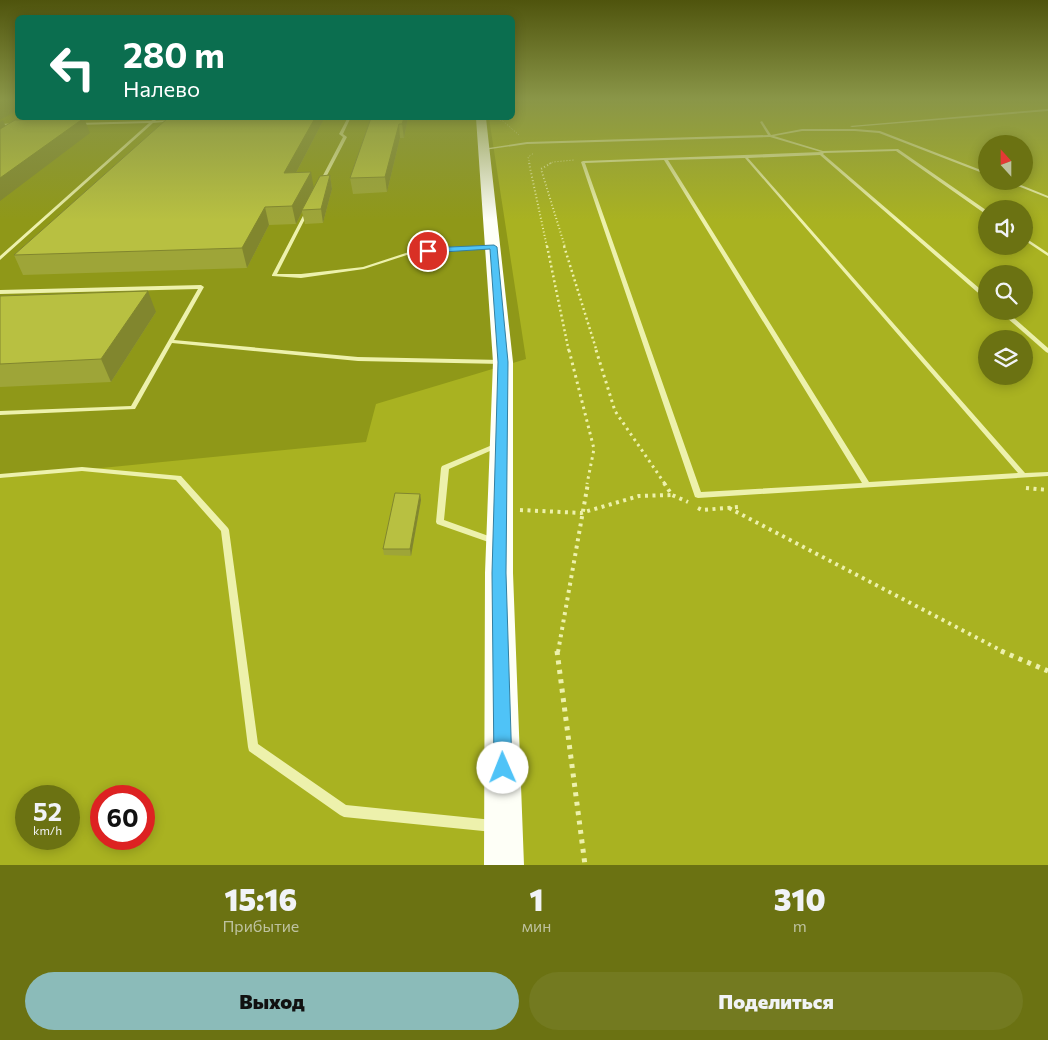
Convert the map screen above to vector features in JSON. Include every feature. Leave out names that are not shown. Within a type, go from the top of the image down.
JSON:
[{"type":"main road","points":[[483,139],[503,362],[500,543],[504,865]]},
{"type":"lane","points":[[0,259],[133,139]]},
{"type":"lane","points":[[318,190],[344,139]]},
{"type":"lane","points":[[484,149],[527,143],[653,139]]},
{"type":"lane","points":[[780,139],[822,153],[978,291]]},
{"type":"lane","points":[[899,139],[978,170]]},
{"type":"lane","points":[[978,206],[897,150],[583,162],[698,496],[1048,474]]},
{"type":"lane","points":[[745,156],[1024,476]]},
{"type":"lane","points":[[666,159],[867,485]]},
{"type":"lane","points":[[1030,190],[1048,197]]},
{"type":"lane","points":[[309,207],[274,275],[301,276],[364,268],[412,252],[494,247]]},
{"type":"lane","points":[[1033,245],[1048,256]]},
{"type":"lane","points":[[0,292],[201,287],[133,408],[0,413]]},
{"type":"lane","points":[[1012,320],[1048,351]]},
{"type":"lane","points":[[170,341],[358,359],[503,362]]},
{"type":"lane","points":[[500,543],[440,522],[446,468],[502,442]]},
{"type":"lane","points":[[0,476],[82,469],[178,478],[224,530],[253,747],[344,812],[504,826]]},
{"type":"path","points":[[539,148],[528,157],[564,334],[594,449],[557,648],[585,865]]},
{"type":"path","points":[[501,509],[581,513],[639,496],[672,495],[615,411],[541,169],[553,162],[576,159]]},
{"type":"path","points":[[729,507],[989,646],[1048,671]]},
{"type":"shaded area","points":[[492,139],[978,139],[978,190],[1033,190],[1033,139],[1048,139],[1048,865],[0,865],[0,478],[366,442],[376,404],[526,359]]},
{"type":"building","points":[[0,139],[54,139],[0,178]]},
{"type":"building","points":[[144,139],[303,139],[284,173],[311,172],[292,206],[265,207],[242,248],[14,255]]},
{"type":"building","points":[[364,139],[395,139],[385,177],[350,178]]},
{"type":"building","points":[[330,175],[321,209],[302,210],[320,176]]},
{"type":"building","points":[[148,291],[101,359],[0,364],[0,296]]},
{"type":"building","points":[[395,493],[420,494],[410,549],[383,549]]},
{"type":"route","points":[[428,251],[494,247],[503,362],[499,573],[503,768]]}]
